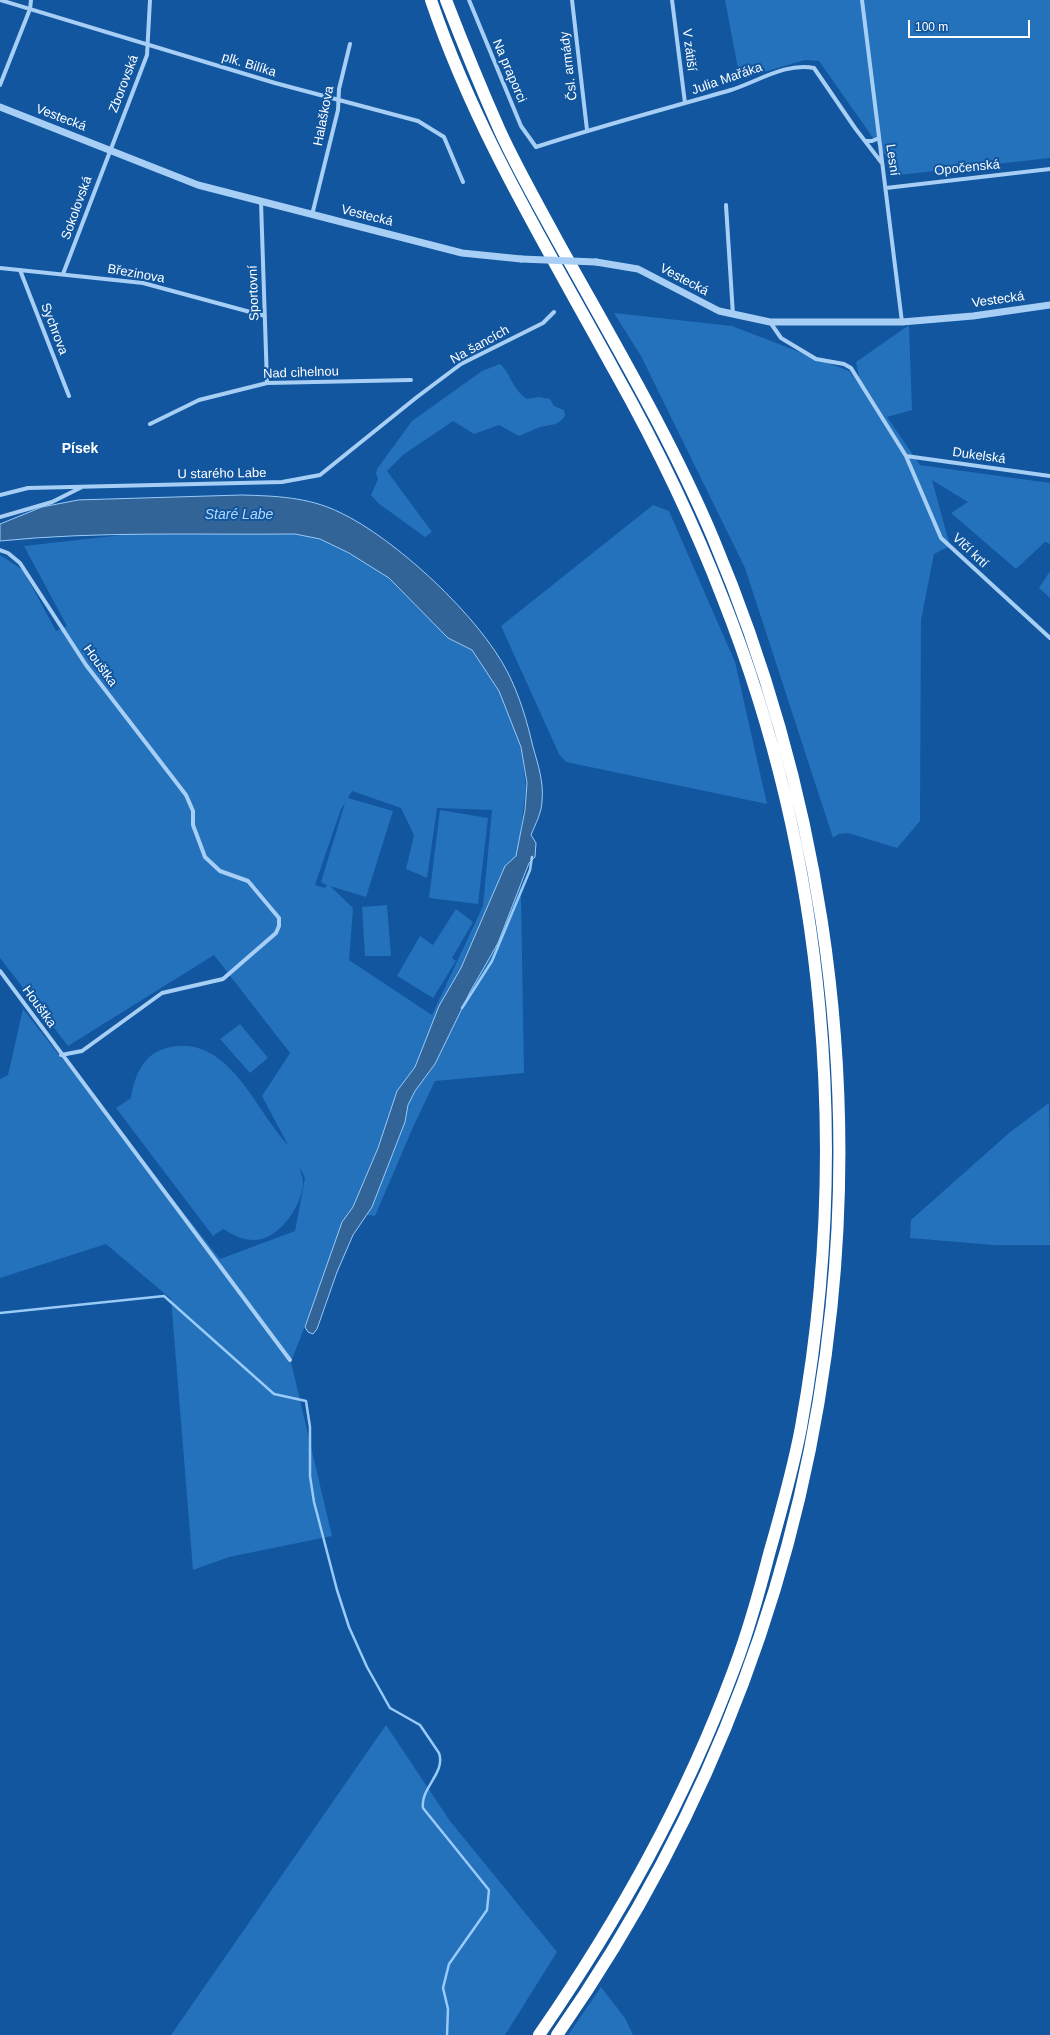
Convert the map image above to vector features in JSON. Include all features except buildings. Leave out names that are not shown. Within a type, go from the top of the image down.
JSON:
[{"type":"highway","points":[[431,0],[448,50],[510,183],[614,369],[677,490],[724,599],[763,715],[791,826],[804,891],[821,1023],[826,1111],[826,1166],[821,1270],[816,1315],[800,1428],[783,1507],[758,1597],[735,1667],[700,1752],[642,1873],[590,1960],[539,2035]]},
{"type":"highway","points":[[446,0],[462,42],[502,134],[688,483],[735,592],[776,710],[805,822],[822,920],[835,1024],[839,1108],[839,1174],[835,1271],[824,1376],[812,1444],[794,1524],[771,1604],[746,1676],[711,1764],[676,1838],[629,1924],[558,2035]]},
{"type":"street","name":"plk. Bilíka","points":[[0,0],[275,83],[418,121],[444,137],[463,182]]},
{"type":"street","points":[[0,86],[30,9],[31,0]]},
{"type":"street","name":"Zborovská","points":[[109,150],[147,55],[150,0]]},
{"type":"street","name":"Na praporci","points":[[469,0],[521,126],[536,147]]},
{"type":"street","name":"Čsl. armády","points":[[572,0],[587,130]]},
{"type":"street","name":"V zátiší","points":[[672,0],[685,103]]},
{"type":"street","name":"Lesní","points":[[862,0],[902,322]]},
{"type":"street","name":"Halaškova","points":[[312,215],[338,110],[338,99],[350,44]]},
{"type":"street","name":"Julia Mařáka","points":[[536,147],[587,130],[685,103],[742,86],[769,75],[804,66],[814,68],[881,162]]},
{"type":"street","name":"Vestecká","points":[[0,107],[198,185],[462,253],[521,259],[596,262],[638,269],[700,302],[733,316],[770,322],[902,322],[973,316],[1050,305]]},
{"type":"street","points":[[865,141],[872,141],[879,138]]},
{"type":"street","name":"Sokolovská","points":[[63,274],[109,150]]},
{"type":"street","name":"Opočenská","points":[[886,188],[1050,169]]},
{"type":"street","name":"Sportovní","points":[[261,202],[267,383]]},
{"type":"street","points":[[726,205],[733,316]]},
{"type":"street","name":"Březinova","points":[[0,268],[143,283],[265,316]]},
{"type":"street","name":"Sychrova","points":[[20,270],[69,396]]},
{"type":"street","name":"Na šancích","points":[[417,397],[461,364],[543,323],[554,312]]},
{"type":"street","name":"Vlčí krtí","points":[[770,322],[781,338],[816,359],[844,364],[851,368],[906,456],[941,538],[1050,638]]},
{"type":"street","name":"Nad cihelnou","points":[[150,424],[199,400],[267,383],[411,380]]},
{"type":"street","name":"U starého Labe","points":[[0,495],[28,488],[282,482],[314,476],[320,474],[417,397]]},
{"type":"street","name":"Dukelská","points":[[906,456],[1050,476]]},
{"type":"street","points":[[0,517],[52,502],[84,486]]},
{"type":"street","name":"Houštka","points":[[0,550],[8,553],[20,563],[86,666],[186,795],[193,810],[193,825],[205,857],[220,871],[242,878],[252,884],[279,918],[278,930],[276,934],[223,980],[162,993],[82,1051],[61,1054]]},
{"type":"street","name":"Houštka","points":[[0,971],[290,1360]]},
{"type":"shaded area","points":[[725,0],[1050,0],[1050,158],[899,175],[819,61],[805,60],[740,79]]},
{"type":"shaded area","points":[[614,313],[732,326],[849,371],[861,387],[856,362],[909,325],[912,410],[887,417],[920,465],[1050,483],[1050,544],[1045,542],[1016,569],[951,513],[968,502],[932,480],[950,546],[934,554],[921,620],[920,821],[897,848],[848,833],[839,834],[833,838],[745,568],[641,356]]},
{"type":"shaded area","points":[[500,364],[518,390],[527,399],[539,397],[550,399],[554,406],[564,410],[565,416],[557,423],[540,427],[519,436],[499,425],[474,434],[453,421],[403,455],[387,471],[432,532],[425,537],[378,503],[371,495],[378,479],[376,474],[377,469],[412,421],[482,371]]},
{"type":"shaded area","points":[[653,505],[669,511],[735,662],[767,804],[566,762],[559,754],[501,626]]},
{"type":"shaded area","points":[[140,533],[295,534],[320,539],[354,556],[389,578],[448,638],[472,650],[499,691],[521,747],[526,788],[520,835],[524,1073],[435,1081],[414,1125],[375,1216],[349,1212],[291,1362],[332,1536],[229,1557],[193,1570],[171,1299],[106,1244],[0,1278],[0,1079],[8,1075],[23,1009],[220,1259],[295,1231],[305,1178],[300,1168],[303,1180],[300,1199],[289,1219],[281,1227],[263,1239],[250,1240],[238,1237],[223,1229],[213,1236],[116,1108],[131,1098],[134,1083],[140,1069],[144,1062],[156,1052],[163,1049],[185,1046],[205,1050],[222,1061],[237,1076],[275,1130],[288,1145],[262,1096],[290,1053],[214,955],[68,1046],[0,958],[0,555],[23,570],[56,631],[67,626],[24,546]],"holes":[[[352,791],[401,808],[414,835],[406,869],[427,878],[437,808],[492,810],[483,906],[432,1015],[349,960],[353,908],[330,886],[366,897],[393,811],[348,798]],[[345,803],[321,882],[327,885],[325,888],[315,885],[341,809]]]},
{"type":"shaded area","points":[[1050,571],[1050,598],[1039,588]]},
{"type":"shaded area","points":[[440,810],[488,818],[478,904],[429,898]]},
{"type":"shaded area","points":[[387,905],[391,956],[365,956],[362,907]]},
{"type":"shaded area","points":[[456,909],[473,922],[452,958],[456,961],[433,998],[397,976],[420,936],[433,945]]},
{"type":"shaded area","points":[[240,1024],[268,1058],[250,1073],[220,1039]]},
{"type":"shaded area","points":[[1049,1103],[1050,1245],[994,1245],[910,1238],[911,1220],[1009,1133]]},
{"type":"shaded area","points":[[386,1725],[450,1821],[557,1952],[505,2035],[171,2035]]},
{"type":"shaded area","points":[[601,1987],[625,2018],[633,2035],[568,2035]]},
{"type":"water","name":"Staré Labe","points":[[242,495],[304,500],[339,512],[385,540],[434,581],[478,628],[495,651],[508,673],[526,718],[539,767],[542,787],[541,810],[531,835],[536,843],[535,857],[529,863],[498,943],[470,992],[435,1064],[415,1091],[408,1105],[405,1122],[372,1207],[353,1235],[337,1272],[317,1329],[313,1334],[308,1332],[305,1327],[342,1222],[353,1207],[378,1148],[397,1091],[415,1067],[439,1006],[461,968],[505,866],[516,856],[525,810],[527,783],[521,747],[499,691],[472,650],[448,638],[389,578],[349,553],[320,539],[295,534],[147,534],[74,536],[0,541],[0,524],[42,507],[78,500]]},
{"type":"waterway","points":[[462,1008],[492,961],[530,870],[532,857]]},
{"type":"waterway","points":[[0,1313],[164,1296],[274,1394],[306,1401],[310,1427],[310,1476],[314,1502],[337,1590],[349,1627],[367,1667],[390,1708],[420,1725],[439,1753],[439,1767],[425,1794],[423,1808],[489,1890],[487,1910],[449,1964],[443,1988],[448,2009],[447,2035]]},
{"type":"district","name":"Písek","points":[[80,449]]}]
